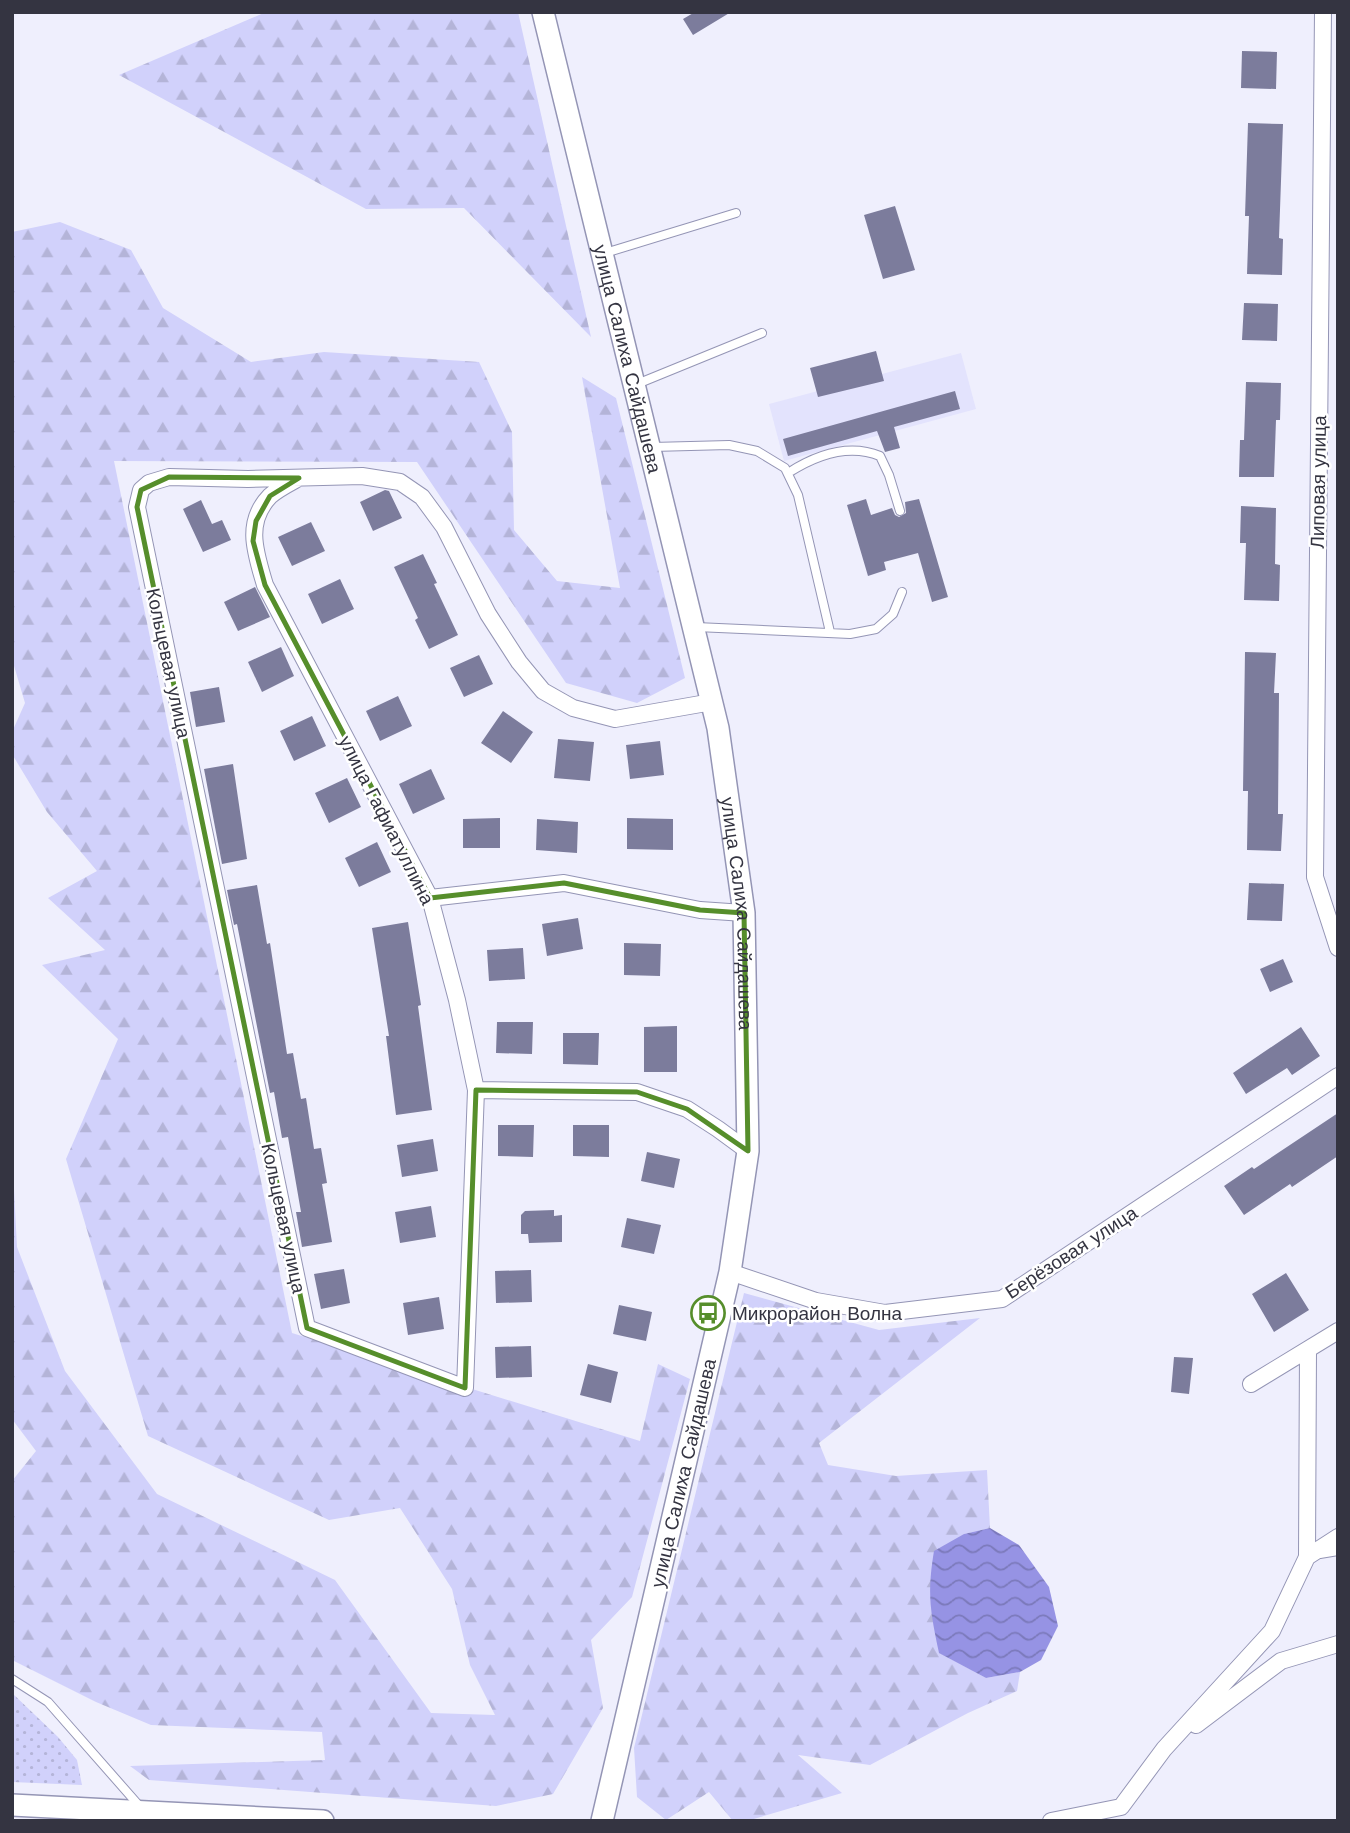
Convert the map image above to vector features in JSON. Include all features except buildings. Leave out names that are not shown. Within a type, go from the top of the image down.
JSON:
[{"type":"street","name":"улица Салиха Сайдашева","points":[[543,12],[718,728],[744,913],[748,1151],[730,1272],[602,1821]]},
{"type":"street","name":"Липовая улица","points":[[1323,12],[1315,877],[1338,948]]},
{"type":"street","name":"Кольцевая улица","points":[[467,1366],[465,1388],[307,1328],[137,508],[141,491],[149,483],[169,477],[362,476],[400,482],[422,498],[444,527],[488,614],[519,662],[543,691],[573,708],[615,719],[712,702]]},
{"type":"street","name":"улица Гафиатуллина","points":[[299,478],[270,496],[256,521],[253,541],[265,586],[430,898],[457,1000],[475,1090],[467,1366]]},
{"type":"street","points":[[430,898],[564,883],[700,910],[744,913]]},
{"type":"street","name":"Берёзовая улица","points":[[730,1272],[816,1301],[885,1313],[1002,1299],[1338,1076]]},
{"type":"street","points":[[475,1090],[637,1092],[687,1110],[748,1151]]},
{"type":"street","points":[[1251,1384],[1338,1331]]},
{"type":"street","points":[[1051,1821],[1121,1807],[1164,1749],[1272,1631],[1307,1557],[1308,1350]]},
{"type":"street","points":[[1307,1557],[1338,1537]]},
{"type":"street","points":[[1164,1749],[1280,1661],[1338,1644]]},
{"type":"street","points":[[12,1805],[323,1821]]},
{"type":"lane","points":[[602,254],[736,213]]},
{"type":"lane","points":[[634,385],[762,333]]},
{"type":"lane","points":[[649,447],[729,445],[757,451],[785,468],[798,495],[830,632]]},
{"type":"lane","points":[[788,473],[810,459],[844,450],[865,450],[880,456],[890,475],[900,512]]},
{"type":"lane","points":[[693,627],[850,634],[876,629],[893,614],[902,592]]},
{"type":"lane","points":[[1307,1557],[1338,1551]]},
{"type":"lane","points":[[12,1679],[48,1702],[144,1811]]},
{"type":"highlighted area","points":[[169,477],[299,478],[270,496],[256,521],[253,541],[265,585],[430,898],[564,883],[700,910],[744,913],[748,1151],[687,1109],[637,1092],[476,1090],[465,1388],[307,1328],[137,507],[141,490]]},
{"type":"shaded area","points":[[961,353],[976,409],[784,461],[769,404]]},
{"type":"green space","points":[[266,12],[518,12],[591,337],[464,208],[366,209],[119,75]]},
{"type":"green space","points":[[60,222],[131,250],[163,308],[251,362],[324,352],[479,362],[512,432],[514,530],[557,581],[620,588],[582,377],[616,398],[685,678],[637,703],[566,683],[417,462],[114,461],[292,1333],[640,1441],[658,1364],[690,1379],[632,1597],[591,1640],[603,1708],[553,1794],[496,1806],[149,1780],[130,1766],[325,1760],[322,1732],[151,1725],[96,1702],[12,1660],[12,1481],[36,1451],[12,1419],[12,1150],[17,1247],[65,1371],[157,1494],[335,1580],[431,1713],[495,1715],[470,1665],[452,1589],[400,1508],[329,1520],[148,1436],[66,1159],[118,1039],[42,965],[105,950],[48,898],[97,871],[47,812],[12,754],[12,732],[25,703],[12,659],[12,232]]},
{"type":"green space","points":[[744,1293],[879,1330],[980,1318],[819,1443],[828,1465],[896,1476],[987,1470],[990,1528],[964,1534],[940,1653],[986,1678],[1020,1672],[1017,1691],[968,1713],[870,1765],[798,1755],[842,1793],[747,1821],[733,1821],[709,1792],[666,1820],[637,1797],[634,1748]]},
{"type":"green space","points":[[12,1693],[58,1737],[77,1760],[82,1785],[12,1782]]},
{"type":"water","points":[[990,1528],[1019,1545],[1049,1587],[1058,1626],[1041,1660],[1020,1672],[986,1678],[939,1653],[930,1591],[934,1551],[964,1534]]},
{"type":"place","name":"Микрорайон Волна","points":[[708,1313]]}]
